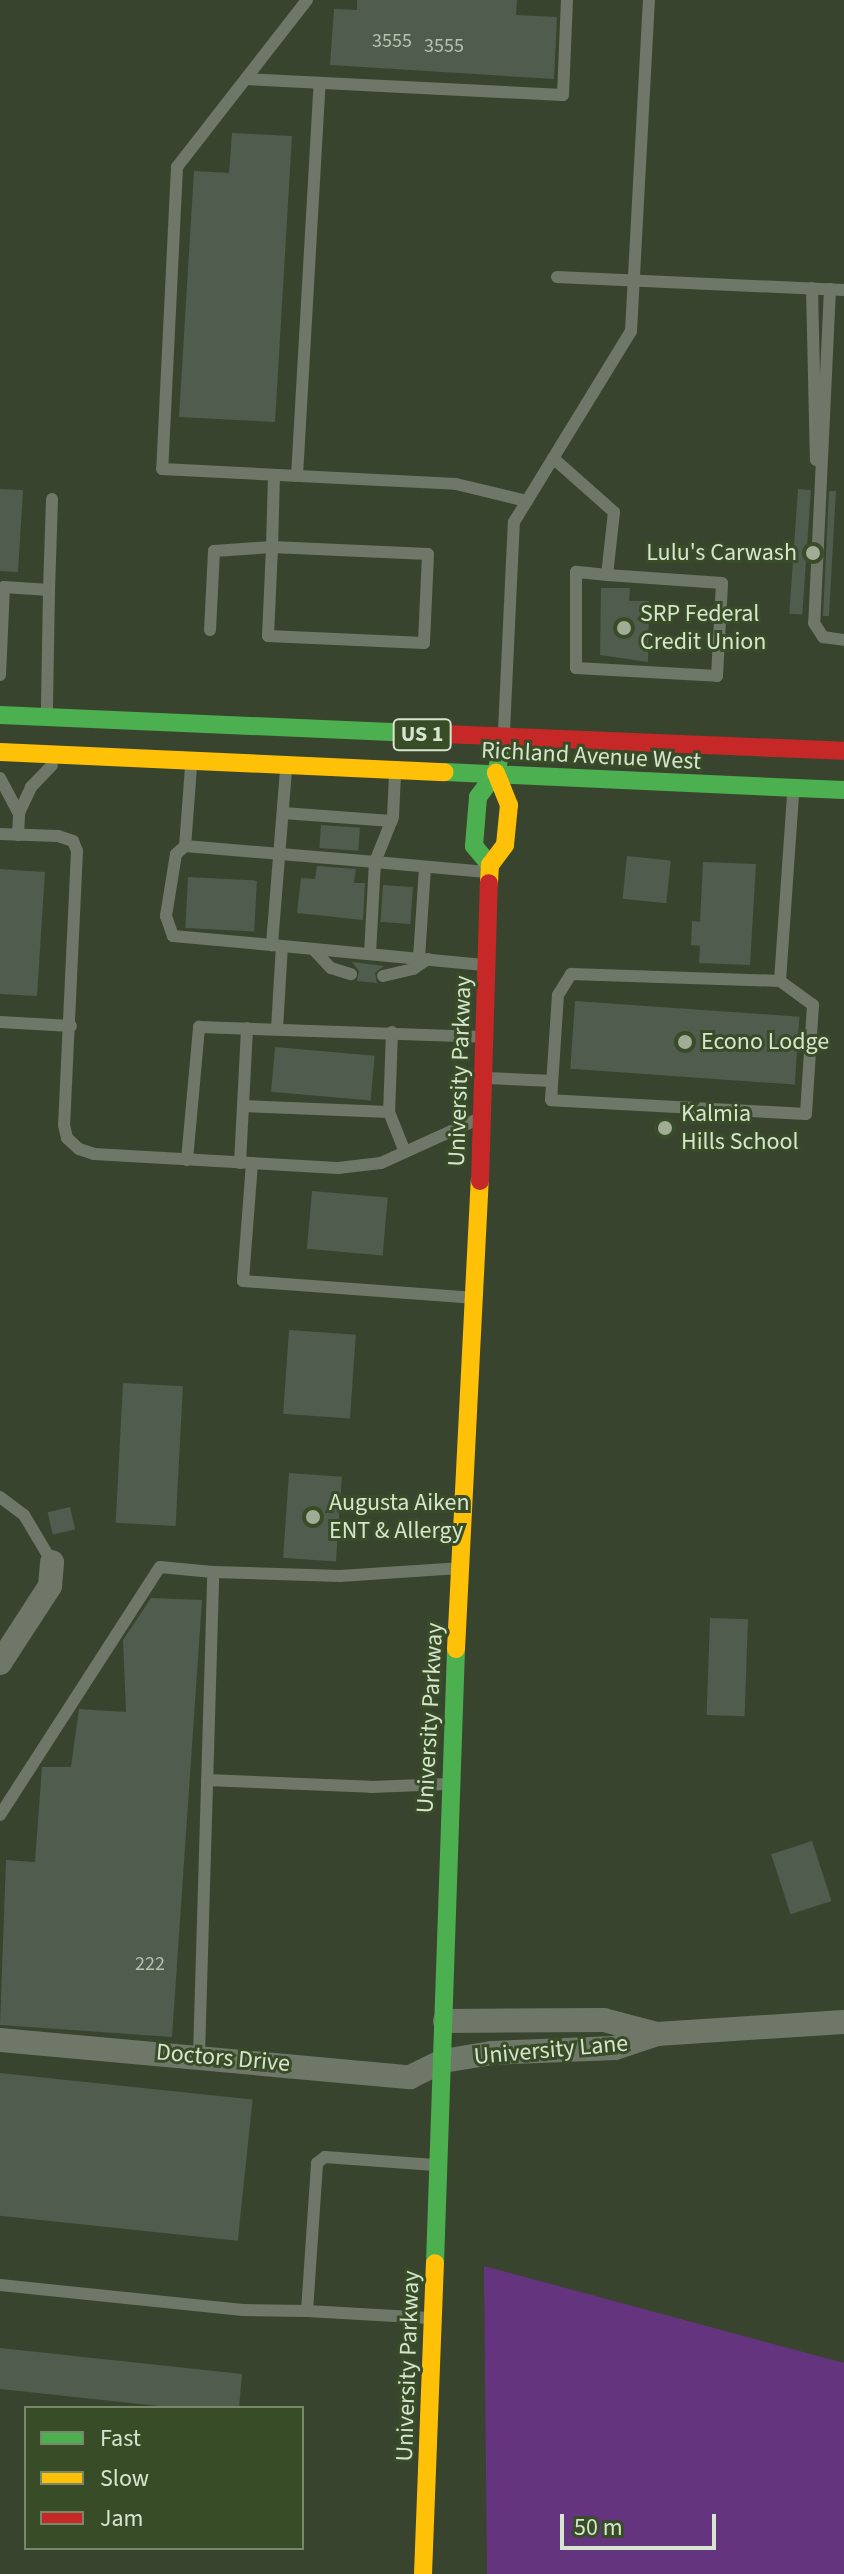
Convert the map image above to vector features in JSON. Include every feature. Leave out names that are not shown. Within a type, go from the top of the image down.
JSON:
[{"type":"street","name":"Richland Avenue West","points":[[0,715],[844,751]]},
{"type":"street","name":"University Parkway","points":[[490,868],[474,846],[478,797],[496,773],[504,738]]},
{"type":"street","name":"Richland Avenue West","points":[[0,752],[496,773],[793,791],[844,790]]},
{"type":"street","name":"University Parkway","points":[[423,2574],[445,2021],[449,1784],[475,1298],[490,868],[505,845],[509,805],[496,773]]},
{"type":"street","points":[[0,1663],[50,1586],[52,1562]]},
{"type":"street","name":"University Lane","points":[[445,2021],[604,2020],[657,2034]]},
{"type":"street","name":"University Lane","points":[[443,2061],[492,2053],[615,2048],[657,2034],[844,2022]]},
{"type":"street","name":"Doctors Drive","points":[[0,2040],[199,2055],[410,2077],[443,2061]]},
{"type":"lane","points":[[307,0],[177,167],[162,469],[456,484],[527,501]]},
{"type":"lane","points":[[246,79],[563,95],[567,0]]},
{"type":"lane","points":[[504,738],[514,522],[631,331],[649,0]]},
{"type":"lane","points":[[297,476],[320,83]]},
{"type":"lane","points":[[557,277],[844,290]]},
{"type":"lane","points":[[812,288],[813,443],[820,479]]},
{"type":"lane","points":[[830,289],[814,623],[823,637],[844,640]]},
{"type":"lane","points":[[553,458],[614,512],[607,575]]},
{"type":"lane","points":[[210,630],[214,551],[272,547],[428,554],[424,643],[268,636],[272,547],[274,475]]},
{"type":"lane","points":[[47,717],[52,499]]},
{"type":"lane","points":[[576,572],[607,575],[722,583],[717,676],[576,668],[576,572]]},
{"type":"lane","points":[[0,675],[4,587],[49,590]]},
{"type":"lane","points":[[18,835],[19,813],[31,787],[67,755]]},
{"type":"lane","points":[[192,760],[185,846],[176,854],[166,916],[173,936],[487,965]]},
{"type":"lane","points":[[277,1029],[278,855],[286,765]]},
{"type":"lane","points":[[370,954],[375,862],[392,821],[395,771]]},
{"type":"lane","points":[[0,778],[19,813]]},
{"type":"lane","points":[[780,981],[793,791]]},
{"type":"lane","points":[[283,813],[392,821]]},
{"type":"lane","points":[[0,834],[58,836],[73,841],[77,851],[67,1138],[94,1154],[338,1168],[381,1163],[483,1117]]},
{"type":"lane","points":[[185,846],[425,867],[490,868]]},
{"type":"lane","points":[[383,976],[413,969],[424,959],[425,867]]},
{"type":"lane","points":[[313,949],[331,968],[351,974]]},
{"type":"lane","points":[[571,974],[780,981],[813,1005],[806,1114],[551,1100],[558,995],[571,974]]},
{"type":"lane","points":[[0,1022],[71,1026]]},
{"type":"lane","points":[[187,1160],[199,1027],[485,1037]]},
{"type":"lane","points":[[247,1028],[243,1106],[246,1163],[243,1281],[475,1298]]},
{"type":"lane","points":[[392,1032],[389,1112],[405,1152]]},
{"type":"lane","points":[[484,1078],[552,1081]]},
{"type":"lane","points":[[243,1106],[389,1112]]},
{"type":"lane","points":[[0,1497],[24,1515],[52,1562]]},
{"type":"lane","points":[[0,1815],[160,1567],[340,1576],[462,1568]]},
{"type":"lane","points":[[199,2055],[213,1572]]},
{"type":"lane","points":[[207,1780],[371,1787],[449,1784]]},
{"type":"lane","points":[[307,2311],[317,2163],[325,2157],[439,2165]]},
{"type":"lane","points":[[0,2285],[243,2310],[434,2318]]},
{"type":"shaded area","points":[[484,2266],[844,2363],[844,2574],[487,2574]]},
{"type":"building","points":[[357,0],[517,0],[516,15],[557,17],[554,79],[330,65],[334,9],[357,10]]},
{"type":"building","points":[[232,133],[292,136],[275,422],[179,417],[194,171],[229,173]]},
{"type":"building","points":[[0,489],[23,490],[18,572],[0,571]]},
{"type":"building","points":[[798,489],[811,490],[802,615],[789,614]]},
{"type":"building","points":[[829,491],[836,491],[829,616],[823,616]]},
{"type":"building","name":"SRP Federal Credit Union","points":[[601,588],[630,588],[629,601],[649,601],[648,662],[600,655]]},
{"type":"building","points":[[321,825],[360,828],[358,851],[319,848]]},
{"type":"building","points":[[627,856],[671,861],[666,903],[623,899]]},
{"type":"building","points":[[703,862],[756,864],[750,965],[699,963],[700,946],[691,945],[692,921],[700,922]]},
{"type":"building","points":[[317,866],[356,869],[354,883],[365,883],[363,920],[297,913],[301,878],[315,879]]},
{"type":"building","points":[[0,869],[45,872],[37,996],[0,994]]},
{"type":"building","points":[[188,877],[257,881],[254,932],[185,928]]},
{"type":"building","points":[[383,885],[413,887],[410,924],[380,922]]},
{"type":"building","points":[[352,962],[384,966],[375,973],[377,983],[357,981],[359,971]]},
{"type":"building","name":"Econo Lodge","points":[[575,1001],[799,1017],[795,1085],[570,1069]]},
{"type":"building","points":[[275,1047],[375,1056],[371,1101],[271,1092]]},
{"type":"building","points":[[312,1191],[388,1198],[383,1255],[307,1249]]},
{"type":"building","points":[[289,1330],[356,1335],[350,1418],[283,1414]]},
{"type":"building","points":[[123,1383],[183,1386],[176,1526],[116,1523]]},
{"type":"building","name":"Augusta Aiken ENT & Allergy","points":[[289,1473],[342,1477],[336,1561],[283,1558]]},
{"type":"building","points":[[70,1507],[75,1529],[53,1535],[48,1512]]},
{"type":"building","points":[[151,1598],[202,1600],[172,2037],[0,2025],[6,1860],[35,1862],[42,1767],[71,1767],[79,1709],[126,1712],[123,1640]]},
{"type":"building","points":[[710,1618],[748,1619],[745,1716],[707,1715]]},
{"type":"building","points":[[812,1841],[831,1901],[791,1914],[771,1854]]},
{"type":"building","points":[[0,2073],[253,2100],[238,2241],[0,2216]]},
{"type":"building","points":[[0,2348],[242,2374],[239,2406],[158,2406],[0,2389]]},
{"type":"traffic: fast","points":[[0,715],[443,734]]},
{"type":"traffic: fast","points":[[490,865],[474,846],[478,797],[496,773],[500,755]]},
{"type":"traffic: fast","points":[[445,772],[844,790]]},
{"type":"traffic: fast","points":[[435,2263],[456,1649]]},
{"type":"traffic: slow","points":[[0,752],[445,772]]},
{"type":"traffic: slow","points":[[489,883],[490,865],[505,845],[509,805],[496,773]]},
{"type":"traffic: slow","points":[[456,1649],[480,1181]]},
{"type":"traffic: slow","points":[[423,2574],[435,2263]]},
{"type":"traffic: jam","points":[[443,734],[844,751]]},
{"type":"traffic: jam","points":[[480,1181],[489,883]]},
{"type":"place","name":"Lulu's Carwash","points":[[813,553]]},
{"type":"place","name":"SRP Federal Credit Union","points":[[624,628]]},
{"type":"place","name":"Econo Lodge","points":[[685,1042]]},
{"type":"place","name":"Kalmia Hills School","points":[[665,1128]]},
{"type":"place","name":"Augusta Aiken ENT & Allergy","points":[[313,1517]]}]
